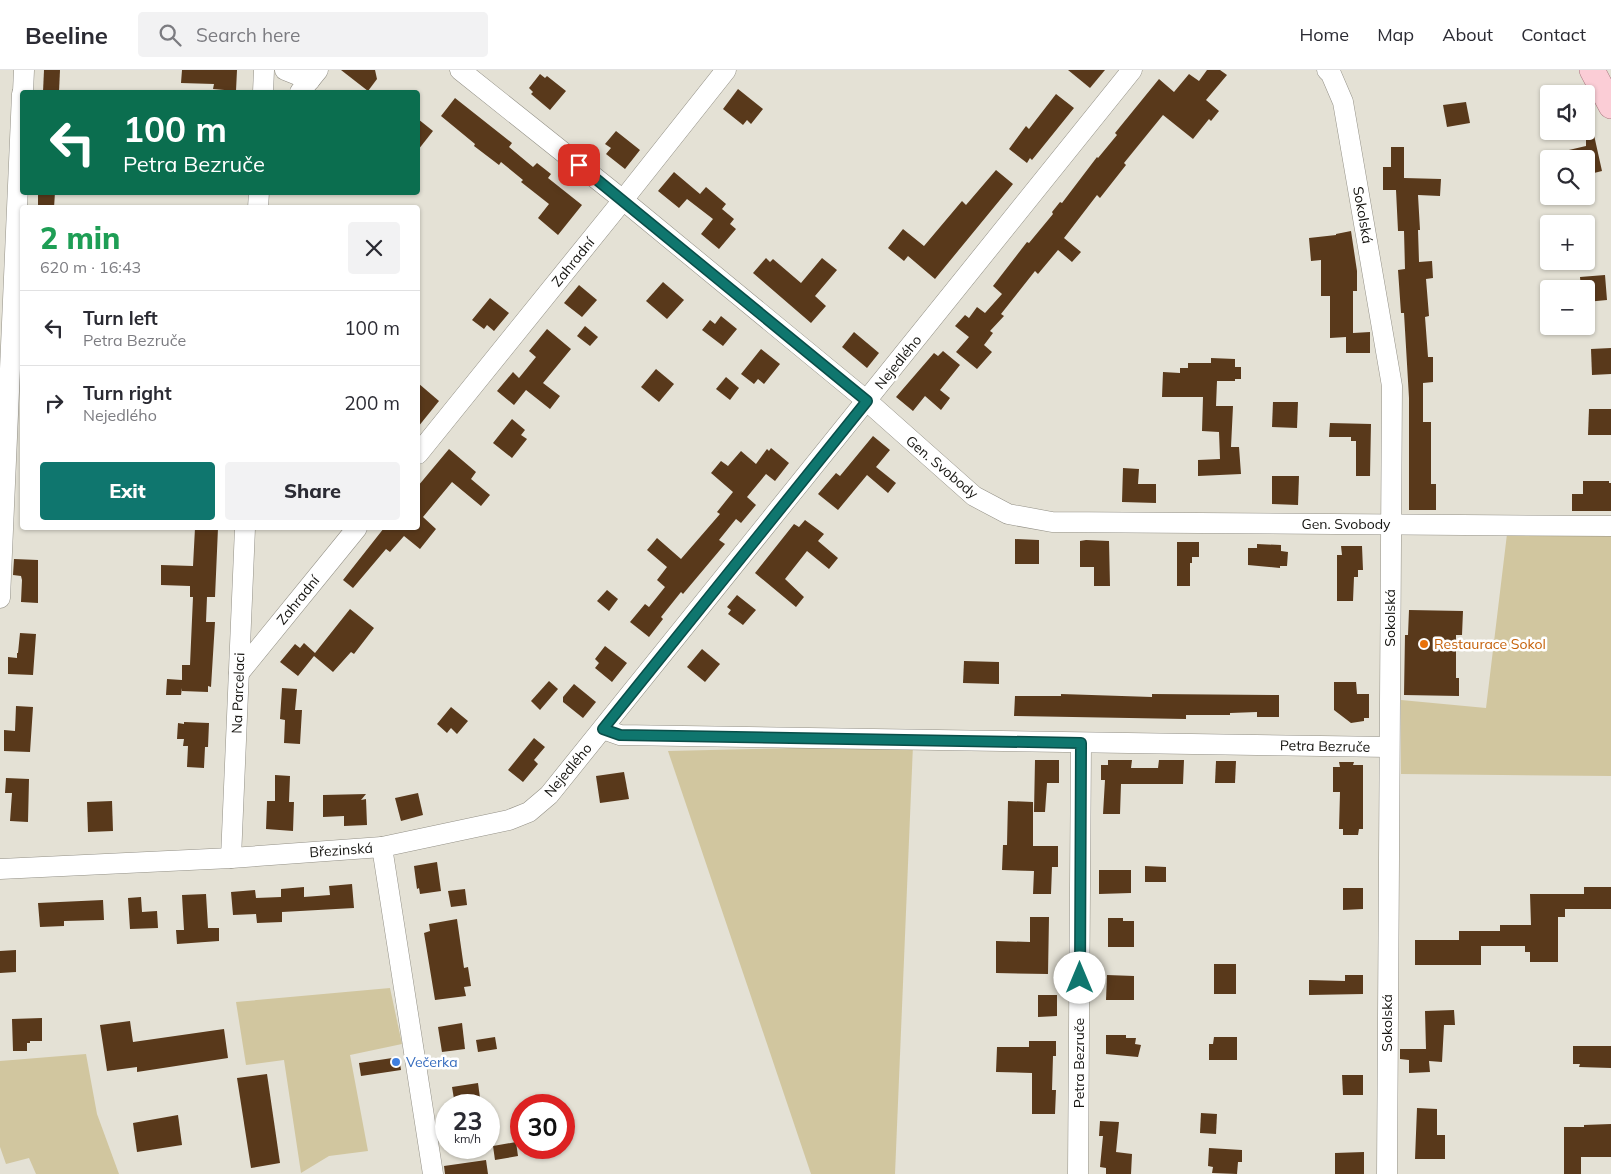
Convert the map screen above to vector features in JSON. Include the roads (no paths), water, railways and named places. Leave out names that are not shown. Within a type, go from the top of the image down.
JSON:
[{"type":"main road","points":[[1592,70],[1611,106]]},
{"type":"street","points":[[23,90],[24,70]]},
{"type":"street","points":[[263,90],[264,70]]},
{"type":"street","points":[[285,70],[309,81]]},
{"type":"street","name":"Gen. Svobody","points":[[460,70],[623,200],[867,401],[974,496],[1008,514],[1052,522],[1611,526]]},
{"type":"street","name":"Zahradní","points":[[420,452],[726,70]]},
{"type":"street","name":"Nejedlého","points":[[382,847],[509,820],[529,812],[549,795],[1132,70]]},
{"type":"street","name":"Sokolská","points":[[1327,70],[1344,102],[1392,386],[1387,1174]]},
{"type":"street","points":[[0,598],[20,155]]},
{"type":"street","name":"Na Parcelaci","points":[[231,858],[245,530]]},
{"type":"street","name":"Zahradní","points":[[239,673],[356,530]]},
{"type":"street","name":"Petra Bezruče","points":[[603,729],[620,735],[1389,746]]},
{"type":"street","name":"Petra Bezruče","points":[[1078,1174],[1081,743]]},
{"type":"street","name":"Březinská","points":[[0,869],[231,858],[382,847],[434,1174]]},
{"type":"place","name":"Restaurace Sokol","points":[[1424,644]]},
{"type":"place","name":"Večerka","points":[[396,1062]]}]
